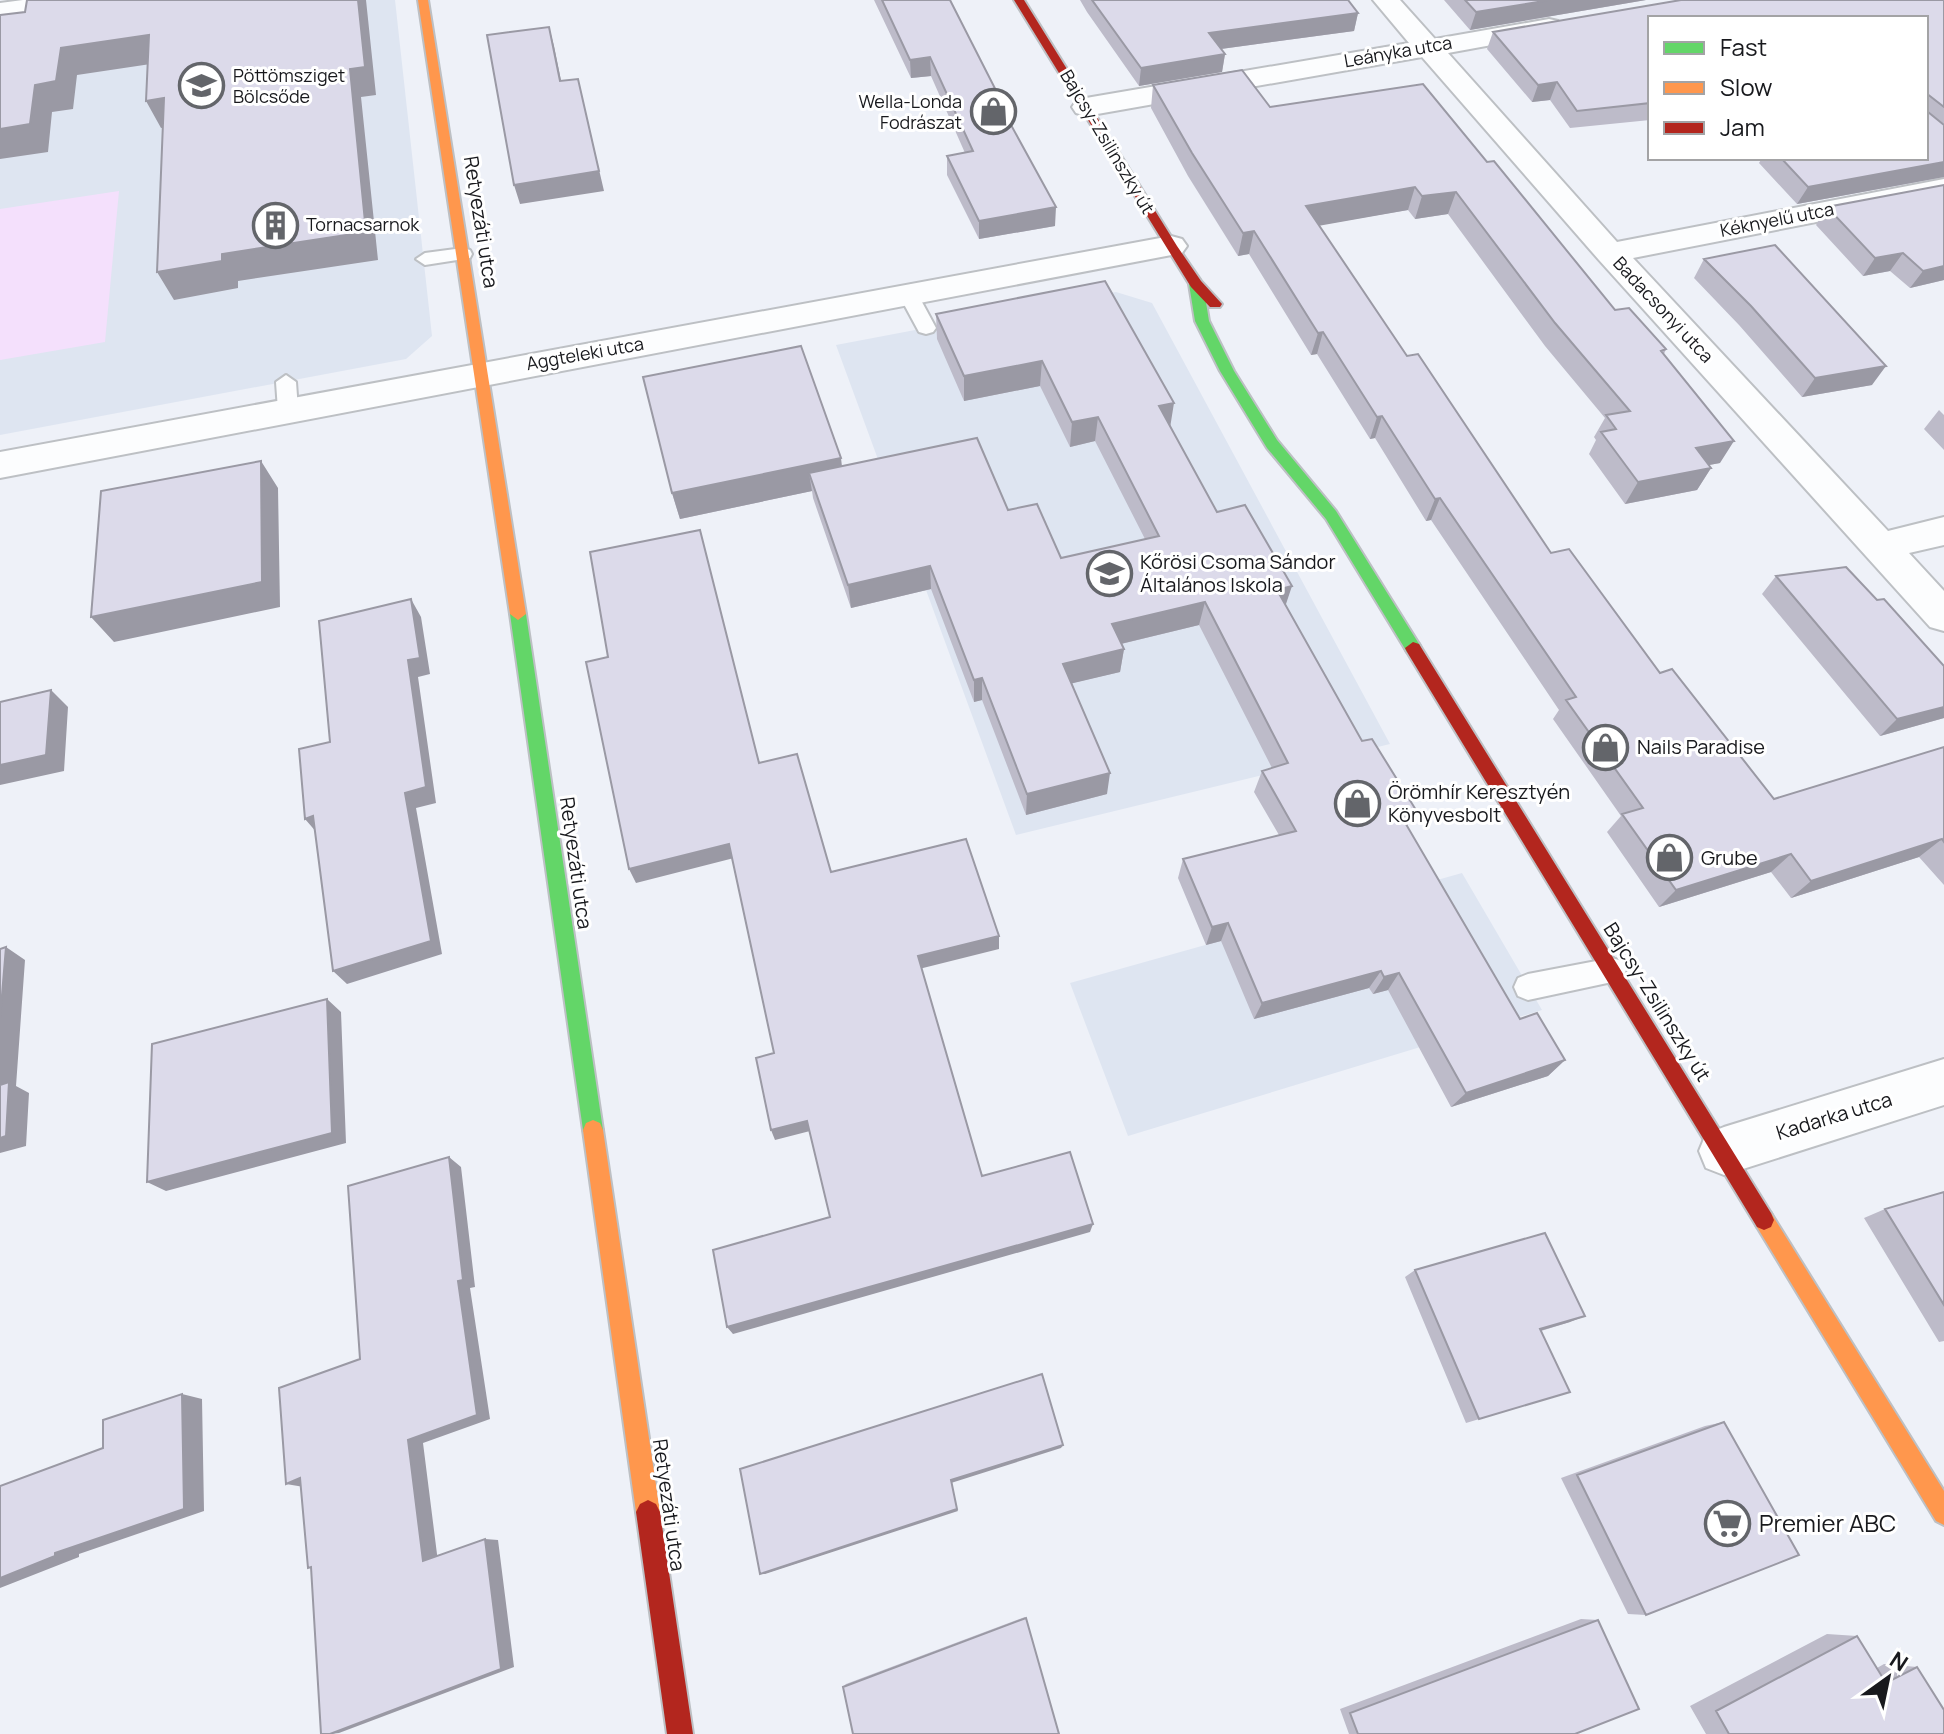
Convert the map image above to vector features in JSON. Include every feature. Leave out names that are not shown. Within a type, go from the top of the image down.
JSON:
[{"type":"main road","name":"Retyezáti utca","points":[[423,0],[483,373],[680,1734]]},
{"type":"main road","name":"Bajcsy-Zsilinszky út","points":[[1019,0],[1196,284],[1230,320]]},
{"type":"main road","name":"Bajcsy-Zsilinszky út","points":[[1196,284],[1202,321],[1227,371],[1272,444],[1331,515],[1944,1513]]},
{"type":"main road","name":"Bajcsy-Zsilinszky út","points":[[1308,457],[1331,515]]},
{"type":"street","points":[[0,11],[83,0]]},
{"type":"street","name":"Badacsonyi utca","points":[[1386,0],[1610,253],[1944,616]]},
{"type":"street","name":"Leányka utca","points":[[1086,107],[1569,24]]},
{"type":"street","name":"Kéknyelű utca","points":[[1610,253],[1944,188]]},
{"type":"street","name":"Aggteleki utca","points":[[0,465],[287,396],[483,373],[1171,246]]},
{"type":"street","points":[[1882,546],[1944,531]]},
{"type":"street","name":"Kadarka utca","points":[[1724,1151],[1944,1082]]},
{"type":"lane","points":[[425,259],[463,254]]},
{"type":"lane","points":[[909,295],[926,328]]},
{"type":"lane","points":[[1528,987],[1612,970]]},
{"type":"shaded area","points":[[314,0],[395,0],[432,336],[406,359],[0,435],[0,45]]},
{"type":"shaded area","points":[[119,191],[105,342],[0,360],[0,209]]},
{"type":"shaded area","name":"Kőrösi Csoma Sándor Általános Iskola","points":[[1116,292],[1152,303],[1390,744],[1016,835],[836,345]]},
{"type":"shaded area","points":[[1462,873],[1542,1010],[1128,1136],[1070,983]]},
{"type":"building","points":[[27,0],[358,0],[365,67],[350,69],[366,232],[222,254],[222,261],[157,272],[164,98],[146,101],[149,35],[61,48],[56,81],[35,85],[30,124],[0,129],[0,15],[25,12]]},
{"type":"building","points":[[882,0],[950,0],[1008,114],[1005,114],[1056,207],[979,221],[947,156],[973,151],[930,57],[910,60]]},
{"type":"building","points":[[1092,0],[1348,0],[1358,13],[1209,33],[1225,54],[1141,68]]},
{"type":"building","points":[[1465,0],[1550,0],[1476,12]]},
{"type":"building","points":[[1681,0],[1944,0],[1944,107],[1928,95],[1928,16],[1648,16],[1648,103],[1577,111],[1557,82],[1538,85],[1493,32]]},
{"type":"building","points":[[549,27],[560,81],[578,79],[599,171],[514,185],[487,35]]},
{"type":"building","points":[[1242,70],[1270,107],[1423,84],[1487,162],[1494,161],[1615,310],[1629,308],[1666,349],[1661,351],[1734,441],[1696,448],[1711,468],[1638,482],[1601,432],[1616,429],[1606,415],[1630,411],[1555,323],[1456,192],[1422,196],[1415,187],[1306,206],[1407,356],[1418,354],[1551,553],[1569,549],[1660,673],[1672,669],[1774,799],[1944,747],[1944,842],[1942,839],[1811,881],[1791,854],[1676,890],[1622,814],[1643,808],[1566,700],[1576,697],[1440,498],[1435,499],[1382,416],[1377,417],[1323,332],[1318,333],[1254,231],[1243,233],[1153,85]]},
{"type":"building","points":[[1928,112],[1944,125],[1944,162],[1808,187],[1783,160],[1928,160]]},
{"type":"building","points":[[1944,185],[1944,266],[1923,271],[1903,253],[1875,258],[1827,207]]},
{"type":"building","points":[[1775,245],[1886,366],[1815,378],[1704,259]]},
{"type":"building","points":[[1105,281],[1174,403],[1159,406],[1217,512],[1245,505],[1292,586],[1277,590],[1362,741],[1372,739],[1416,810],[1400,814],[1520,1019],[1537,1013],[1565,1060],[1466,1093],[1399,973],[1384,977],[1381,971],[1262,1003],[1228,923],[1212,927],[1183,859],[1296,831],[1262,771],[1288,763],[1205,602],[1112,624],[1124,649],[1063,664],[1110,773],[1027,794],[982,678],[974,680],[930,566],[848,585],[809,473],[977,438],[1008,510],[1037,504],[1061,558],[1159,536],[1098,417],[1072,422],[1042,361],[964,376],[936,314]]},
{"type":"building","points":[[801,346],[841,458],[672,493],[643,377]]},
{"type":"building","points":[[261,461],[262,582],[91,617],[101,491]]},
{"type":"building","points":[[700,530],[759,763],[797,754],[831,872],[966,839],[999,936],[918,956],[982,1176],[1070,1152],[1093,1224],[727,1327],[713,1250],[830,1217],[807,1121],[771,1130],[756,1058],[774,1053],[729,844],[629,869],[586,662],[608,657],[590,552]]},
{"type":"building","points":[[1846,567],[1877,600],[1884,599],[1944,666],[1944,707],[1897,719],[1776,576]]},
{"type":"building","points":[[411,599],[420,658],[408,660],[426,787],[405,793],[431,941],[333,971],[313,816],[305,819],[299,749],[330,742],[319,621]]},
{"type":"building","points":[[51,690],[46,755],[0,765],[0,702]]},
{"type":"building","points":[[6,947],[0,1019],[0,949]]},
{"type":"building","points":[[327,999],[332,1133],[147,1182],[152,1044]]},
{"type":"building","points":[[9,1082],[6,1136],[0,1138],[0,1085]]},
{"type":"building","points":[[449,1157],[463,1280],[458,1281],[477,1415],[408,1440],[423,1561],[485,1539],[501,1669],[330,1734],[321,1734],[311,1567],[308,1568],[300,1478],[286,1484],[279,1388],[360,1359],[348,1186]]},
{"type":"building","points":[[1944,1192],[1944,1305],[1885,1209]]},
{"type":"building","points":[[1545,1233],[1585,1316],[1540,1329],[1570,1392],[1479,1419],[1415,1270]]},
{"type":"building","points":[[1042,1374],[1063,1445],[951,1480],[957,1509],[760,1574],[740,1469]]},
{"type":"building","points":[[182,1394],[184,1509],[55,1553],[55,1556],[0,1578],[0,1486],[103,1448],[103,1420]]},
{"type":"building","points":[[1724,1422],[1799,1555],[1646,1615],[1577,1475]]},
{"type":"building","points":[[1026,1618],[1059,1734],[853,1734],[843,1687]]},
{"type":"building","points":[[1598,1620],[1639,1709],[1575,1734],[1358,1734],[1350,1713]]},
{"type":"building","points":[[1857,1636],[1886,1683],[1917,1667],[1944,1710],[1944,1734],[1729,1734],[1716,1711]]},
{"type":"traffic: fast","points":[[1196,284],[1202,321],[1227,371],[1272,444],[1331,515],[1413,648]]},
{"type":"traffic: fast","points":[[518,614],[593,1130]]},
{"type":"traffic: slow","points":[[423,0],[518,614]]},
{"type":"traffic: slow","points":[[593,1130],[648,1512]]},
{"type":"traffic: slow","points":[[1764,1220],[1944,1513]]},
{"type":"traffic: jam","points":[[1019,0],[1171,246],[1196,284],[1215,304]]},
{"type":"traffic: jam","points":[[1413,648],[1764,1220]]},
{"type":"traffic: jam","points":[[648,1512],[680,1734]]},
{"type":"place","name":"Pöttömsziget Bölcsőde","points":[[202,86]]},
{"type":"place","name":"Wella-Londa Fodrászat","points":[[993,112]]},
{"type":"place","name":"Tornacsarnok","points":[[275,225]]},
{"type":"place","name":"Kőrösi Csoma Sándor Általános Iskola","points":[[1109,573]]},
{"type":"place","name":"Nails Paradise","points":[[1606,747]]},
{"type":"place","name":"Örömhír Keresztyén Könyvesbolt","points":[[1357,803]]},
{"type":"place","name":"Grube","points":[[1670,858]]},
{"type":"place","name":"Premier ABC","points":[[1728,1524]]}]
